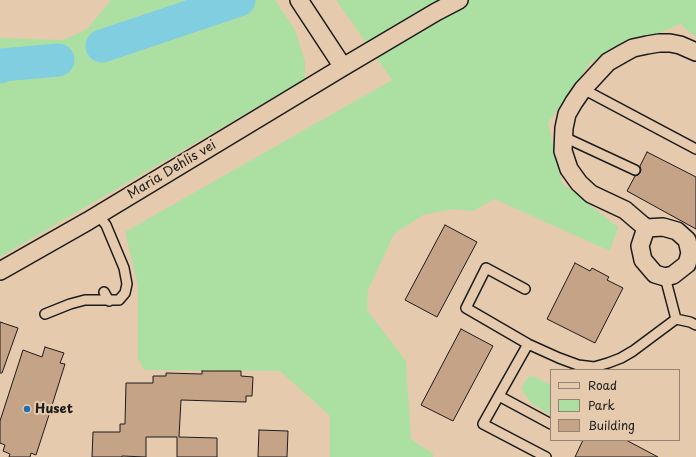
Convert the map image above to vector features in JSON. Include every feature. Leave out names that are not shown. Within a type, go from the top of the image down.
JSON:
[{"type":"street","points":[[299,0],[343,67]]},
{"type":"street","name":"Maria Dehlis vei","points":[[0,271],[98,215],[343,67],[459,0]]},
{"type":"street","points":[[646,228],[640,246],[643,260],[655,274],[665,277],[673,275],[687,264],[690,253],[687,240],[677,231],[663,227],[646,228],[625,210],[591,194],[579,183],[569,169],[563,151],[564,128],[567,114],[583,89],[608,62],[633,48],[659,43],[670,43],[680,45],[696,52]]},
{"type":"lane","points":[[583,89],[696,149]]},
{"type":"lane","points":[[564,137],[635,170]]},
{"type":"lane","points":[[45,314],[85,300],[119,300],[125,293],[127,284],[124,268],[106,225],[98,215]]},
{"type":"lane","points":[[525,289],[486,268],[466,308],[528,344],[578,365],[594,367],[608,363],[633,351],[676,318]]},
{"type":"lane","points":[[665,277],[676,318]]},
{"type":"lane","points":[[104,292],[109,301]]},
{"type":"lane","points":[[676,318],[696,325]]},
{"type":"lane","points":[[528,344],[483,424],[546,457]]},
{"type":"lane","points":[[499,396],[550,423]]},
{"type":"green space","points":[[111,0],[275,0],[295,30],[305,62],[305,79],[0,257],[0,38],[63,40],[87,29]]},
{"type":"green space","points":[[336,0],[696,0],[696,37],[680,24],[591,62],[548,123],[562,183],[618,227],[610,251],[494,199],[473,211],[453,209],[423,215],[394,234],[368,290],[367,310],[406,361],[411,439],[433,454],[433,457],[330,457],[330,416],[280,371],[144,370],[138,359],[138,285],[125,232],[392,80]]},
{"type":"green space","points":[[533,376],[550,384],[550,414],[532,404],[521,389],[528,377]]},
{"type":"building","points":[[647,152],[696,177],[696,229],[627,191],[635,176],[640,173],[640,166]]},
{"type":"building","points":[[445,225],[477,242],[437,317],[405,300]]},
{"type":"building","points":[[575,263],[590,271],[592,268],[609,277],[607,280],[623,288],[595,343],[547,319]]},
{"type":"building","points":[[0,322],[18,328],[2,373],[0,373]]},
{"type":"building","points":[[461,329],[493,346],[453,421],[421,405]]},
{"type":"building","name":"Huset","points":[[45,347],[64,353],[60,363],[65,364],[36,455],[31,453],[30,457],[9,457],[10,454],[3,451],[5,445],[0,443],[0,421],[23,350],[42,357]]},
{"type":"building","points":[[202,371],[241,371],[241,376],[253,377],[252,396],[246,396],[246,402],[181,400],[179,437],[217,438],[217,457],[177,457],[177,437],[146,437],[146,457],[92,457],[93,432],[120,432],[120,424],[125,424],[126,383],[153,383],[153,376],[166,376],[166,373],[202,374]]},
{"type":"building","points":[[259,430],[288,431],[287,457],[258,457]]},
{"type":"building","points":[[583,441],[628,441],[658,457],[575,457]]},
{"type":"waterway","points":[[102,46],[239,0]]},
{"type":"waterway","points":[[0,67],[2,65],[58,60]]},
{"type":"place","name":"Huset","points":[[27,409]]}]
